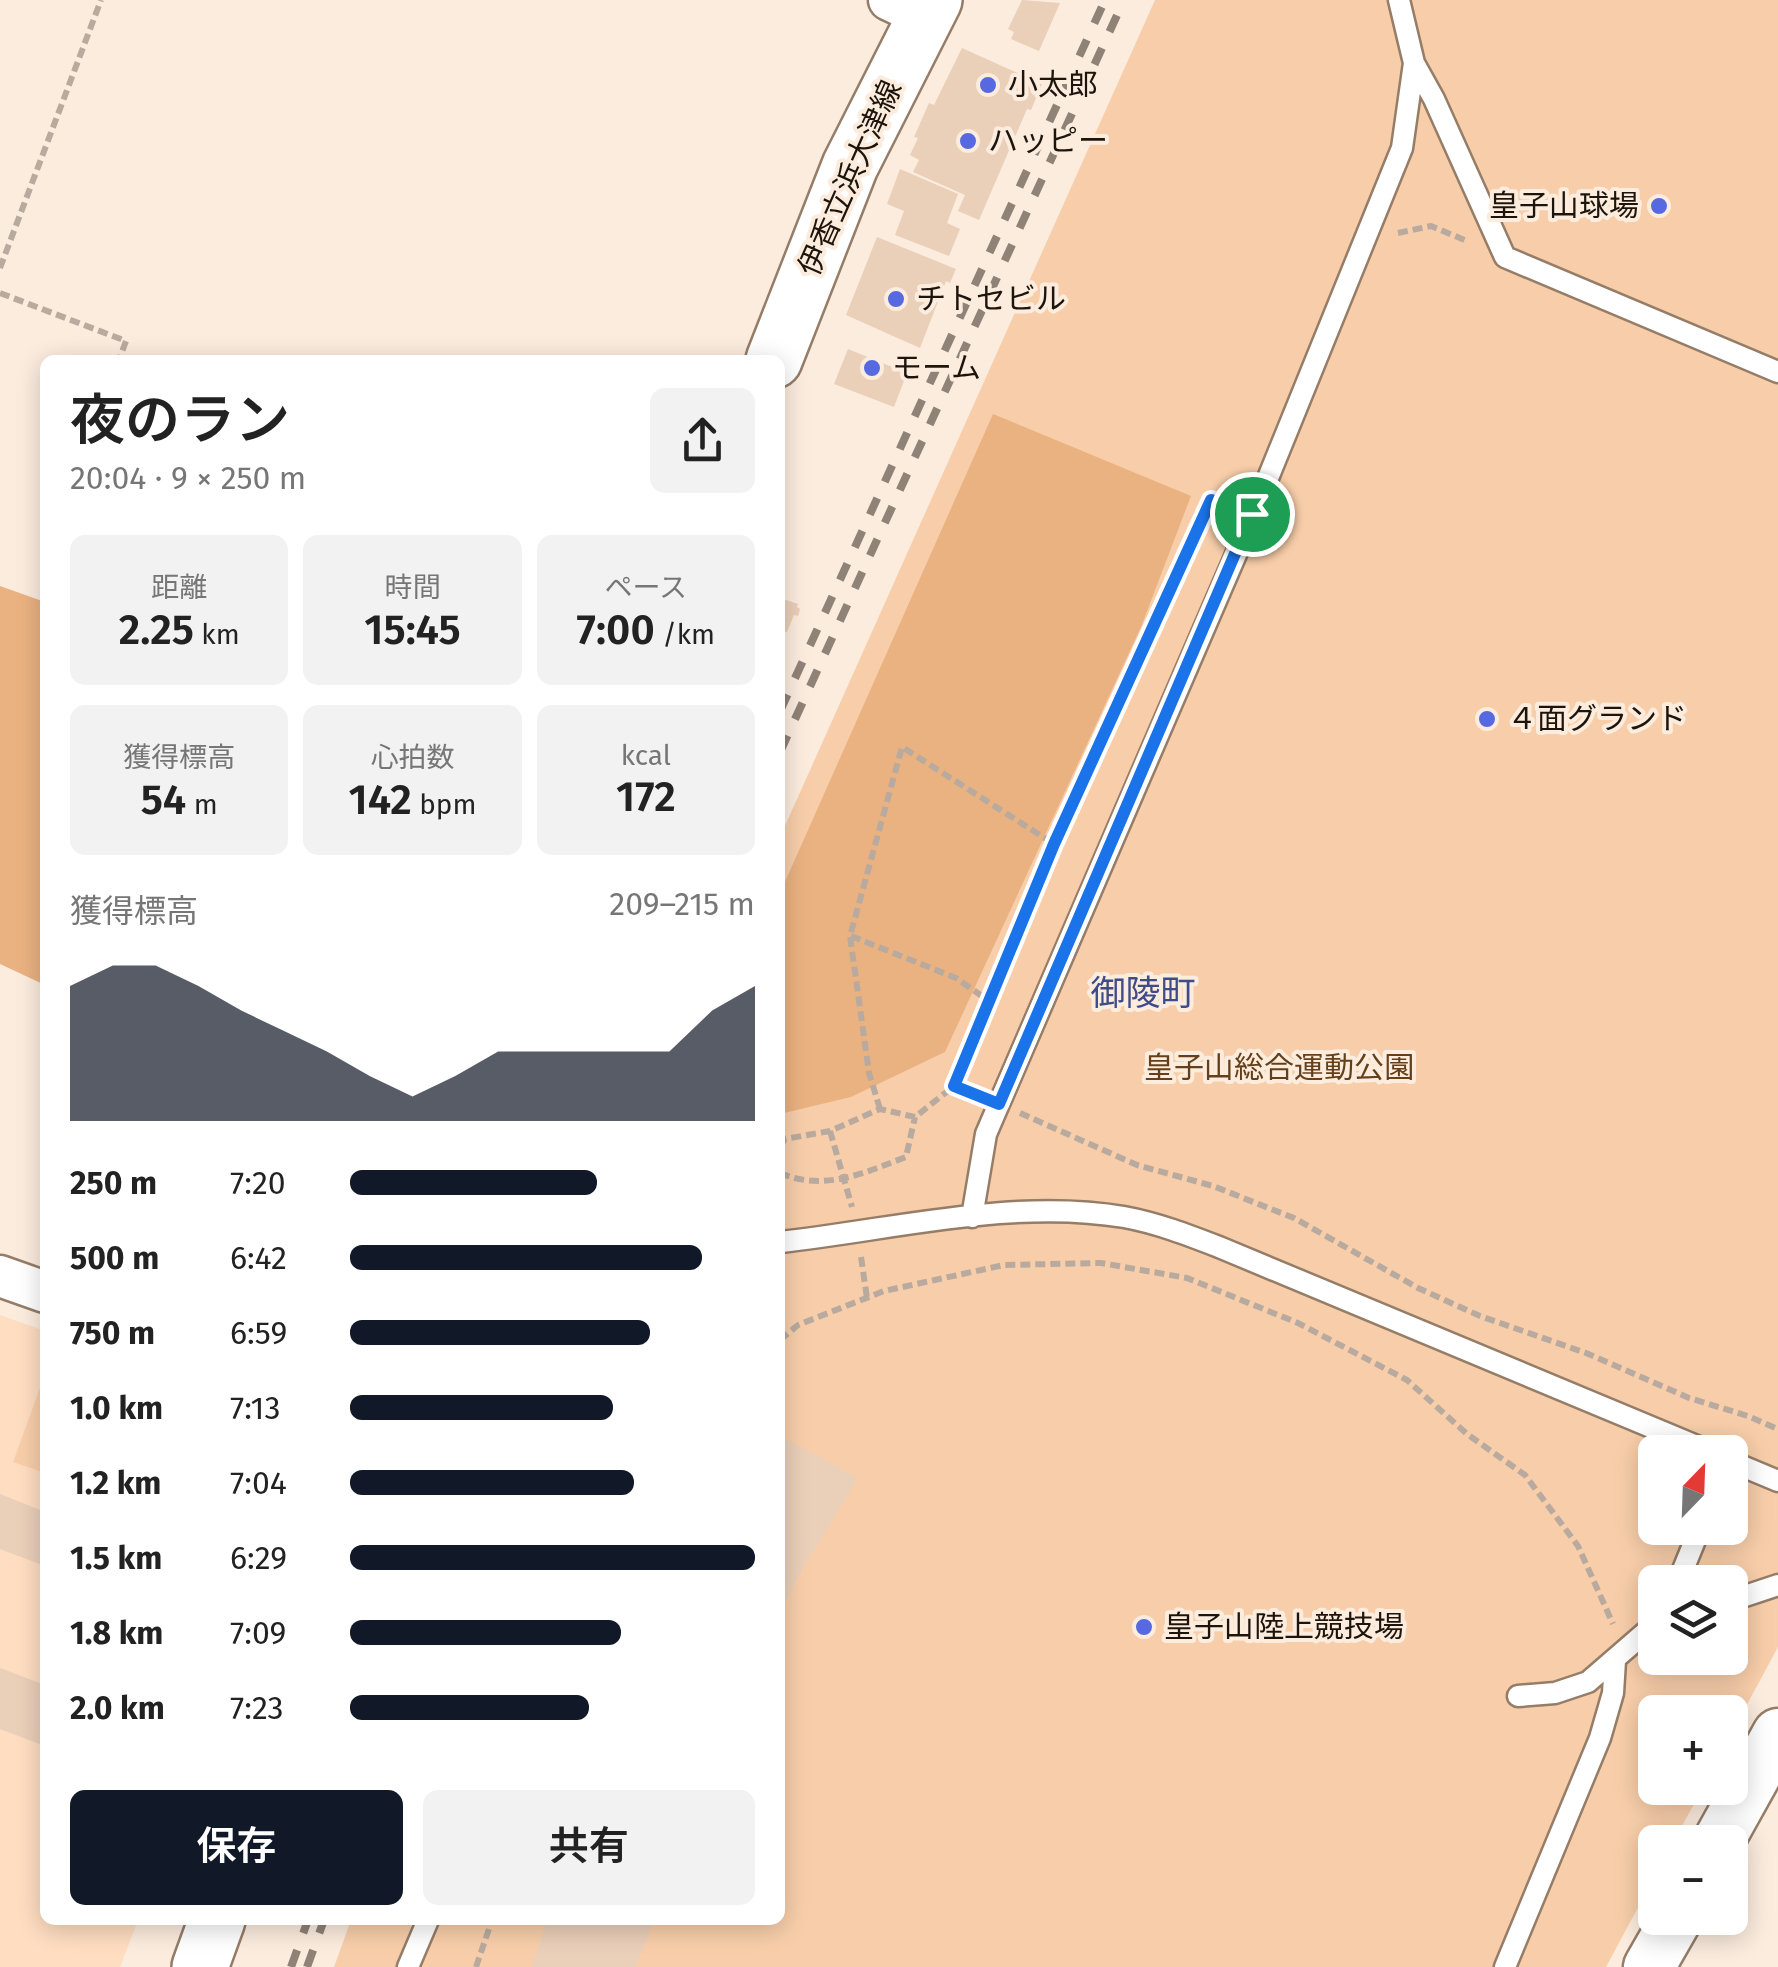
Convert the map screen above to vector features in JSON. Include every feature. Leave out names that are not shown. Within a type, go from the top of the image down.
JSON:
[{"type":"main road","name":"伊香立浜大津線","points":[[776,355],[916,6]]},
{"type":"main road","points":[[200,1967],[216,1925]]},
{"type":"street","points":[[0,1276],[40,1290]]},
{"type":"street","points":[[1727,1825],[1778,1734]]},
{"type":"street","points":[[1650,1967],[1668,1935]]},
{"type":"lane","points":[[1399,0],[1414,64],[1505,257],[1778,372]]},
{"type":"lane","points":[[972,1218],[986,1134],[1252,514],[1402,148],[1414,64]]},
{"type":"lane","points":[[785,1241],[1036,1210],[1080,1212],[1166,1227],[1670,1435]]},
{"type":"lane","points":[[1748,1468],[1778,1481]]},
{"type":"lane","points":[[1748,1595],[1778,1585]]},
{"type":"lane","points":[[1518,1696],[1555,1693],[1588,1682],[1638,1640]]},
{"type":"lane","points":[[1505,1967],[1600,1738],[1613,1693],[1616,1660]]},
{"type":"lane","points":[[408,1967],[426,1925]]},
{"type":"path","points":[[0,268],[102,0]]},
{"type":"path","points":[[1363,241],[1431,226],[1505,257]]},
{"type":"path","points":[[0,293],[126,341],[121,355]]},
{"type":"path","points":[[785,1175],[802,1182],[843,1180],[906,1157],[915,1117],[954,1086],[1054,844],[1211,500],[1252,514]]},
{"type":"path","points":[[880,1108],[869,1073],[850,936],[902,747],[1054,844]]},
{"type":"path","points":[[850,936],[956,978],[989,1001]]},
{"type":"path","points":[[954,1086],[1137,1166],[1213,1186],[1294,1218],[1418,1288],[1480,1316],[1778,1429]]},
{"type":"path","points":[[785,1139],[830,1131],[880,1108],[915,1117]]},
{"type":"path","points":[[830,1131],[855,1214]]},
{"type":"path","points":[[860,1251],[866,1298]]},
{"type":"path","points":[[785,1336],[798,1325],[884,1291],[1004,1265],[1100,1263],[1187,1278],[1298,1323],[1407,1380],[1466,1434],[1525,1475],[1578,1546],[1612,1624],[1616,1660]]},
{"type":"path","points":[[476,1967],[490,1925]]},
{"type":"shaded area","points":[[993,414],[1191,496],[1141,627],[945,1052],[851,1097],[785,1113],[785,882]]},
{"type":"shaded area","points":[[0,586],[40,600],[40,983],[0,964]]},
{"type":"shaded area","points":[[0,1315],[40,1329],[40,1925],[136,1925],[120,1967],[0,1967]]},
{"type":"green space","name":"皇子山総合運動公園","points":[[1155,0],[1778,0],[1778,1647],[1748,1703],[1748,1695],[1638,1695],[1638,1805],[1694,1805],[1682,1825],[1638,1825],[1638,1908],[1606,1967],[334,1967],[349,1925],[785,1925],[785,826]]},
{"type":"green space","points":[[40,1388],[40,1471],[13,1462]]},
{"type":"building","points":[[1022,0],[1060,3],[1039,51],[1011,39],[1014,32],[1008,29]]},
{"type":"building","points":[[962,48],[1042,84],[1031,110],[1027,109],[979,220],[958,211],[965,195],[913,172],[919,160],[910,155],[929,103],[934,105]]},
{"type":"building","points":[[900,169],[958,194],[947,223],[960,229],[949,256],[895,235],[904,211],[887,204]]},
{"type":"building","name":"チトセビル","points":[[877,237],[956,269],[950,283],[946,281],[920,348],[846,315]]},
{"type":"building","points":[[848,349],[907,373],[894,407],[834,384]]},
{"type":"building","points":[[785,600],[798,604],[800,609],[787,632]]},
{"type":"building","points":[[785,1439],[858,1478],[785,1603]]},
{"type":"building","points":[[0,1494],[40,1510],[40,1564],[0,1549]]},
{"type":"building","points":[[0,1668],[40,1683],[40,1744],[0,1729]]},
{"type":"building","points":[[545,1925],[652,1925],[636,1967],[532,1967]]},
{"type":"railway","points":[[785,700],[1105,0]]},
{"type":"railway","points":[[785,741],[1124,0]]},
{"type":"railway","points":[[291,1967],[306,1925]]},
{"type":"railway","points":[[307,1967],[322,1925]]},
{"type":"place","name":"小太郎","points":[[988,85]]},
{"type":"place","name":"ハッピー","points":[[968,141]]},
{"type":"place","name":"皇子山球場","points":[[1659,206]]},
{"type":"place","name":"チトセビル","points":[[896,299]]},
{"type":"place","name":"モーム","points":[[872,368]]},
{"type":"place","name":"４面グランド","points":[[1487,719]]},
{"type":"place","name":"皇子山陸上競技場","points":[[1144,1627]]},
{"type":"district","name":"御陵町","points":[[1143,993]]},
{"type":"route","points":[[1211,500],[1252,514],[999,1104],[954,1086],[1054,844],[1211,500]]}]
